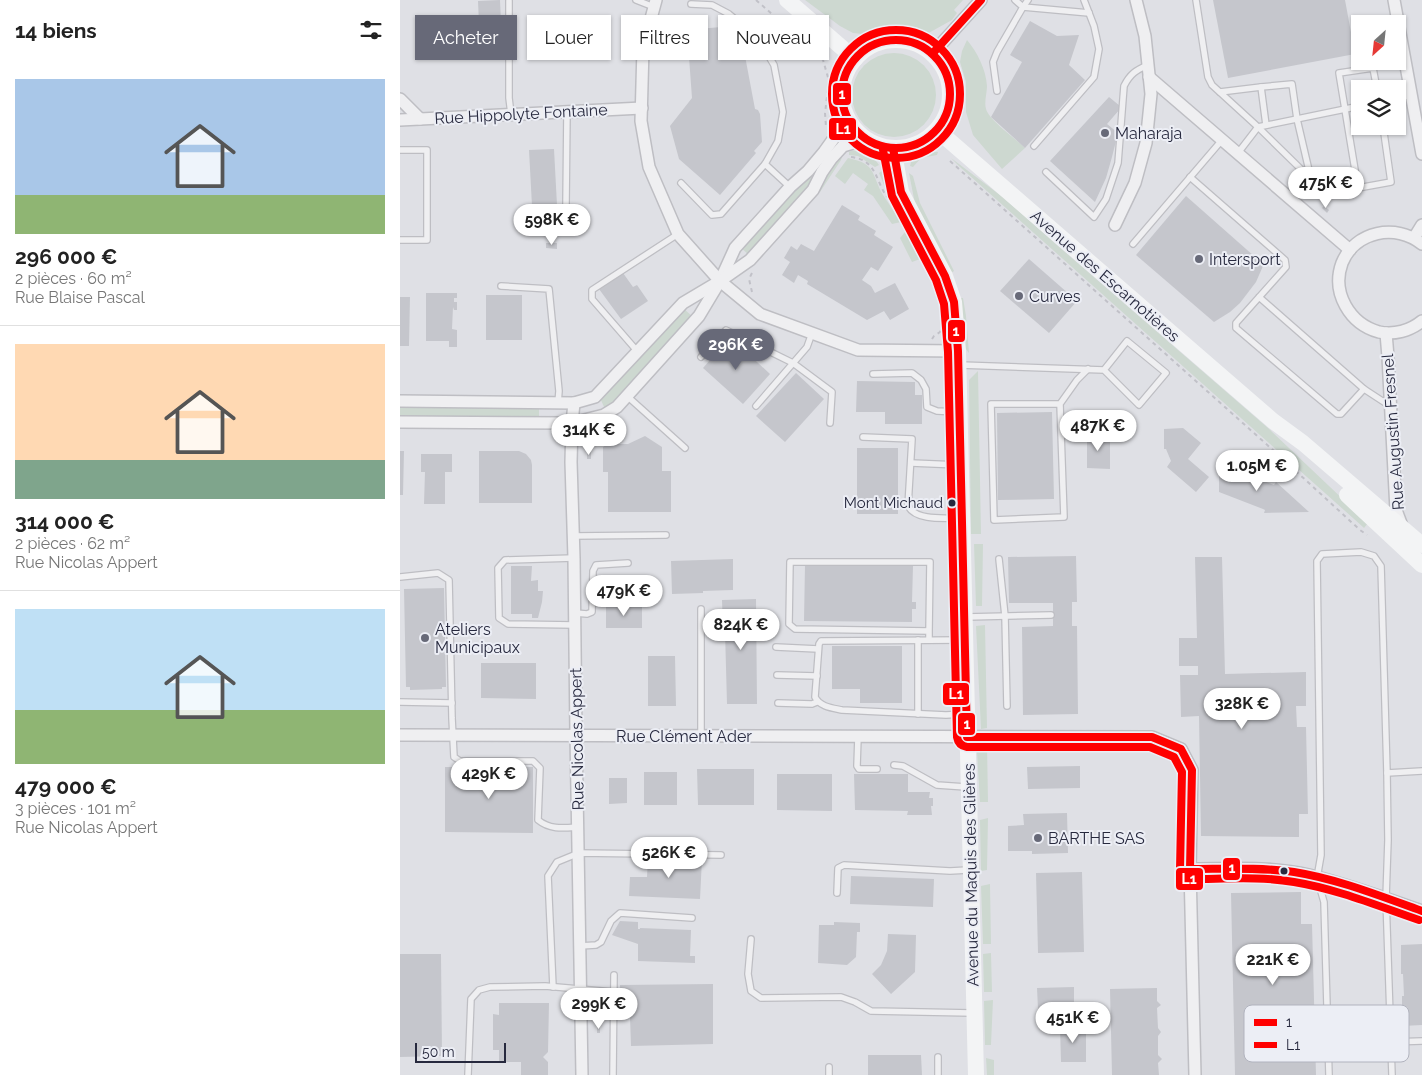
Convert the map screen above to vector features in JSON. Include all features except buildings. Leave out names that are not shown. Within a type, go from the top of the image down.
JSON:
[{"type":"main road","points":[[787,0],[852,56]]},
{"type":"main road","points":[[901,40],[935,51],[950,82],[951,99],[940,139],[924,140],[894,153],[879,145],[853,146],[853,126],[843,102],[842,87],[852,56],[884,41],[901,40]]},
{"type":"main road","name":"Avenue des Escarnotières","points":[[940,139],[1273,422],[1302,443],[1422,545]]},
{"type":"main road","name":"Avenue du Maquis des Glières","points":[[894,153],[901,192],[945,276],[954,302],[958,358],[976,1075]]},
{"type":"main road","name":"Avenue des Escarnotières","points":[[1273,422],[1305,458],[1422,565]]},
{"type":"street","points":[[935,51],[981,0]]},
{"type":"street","points":[[1115,225],[1135,183],[1146,143],[1151,94],[1145,36],[1136,0]]},
{"type":"street","points":[[1394,0],[1422,154]]},
{"type":"street","points":[[655,4],[643,48],[641,121],[649,167],[678,234],[720,280],[760,314],[858,350],[958,358]]},
{"type":"street","points":[[1149,77],[1350,250],[1364,239],[1380,232],[1397,232],[1418,241],[1422,224]]},
{"type":"street","points":[[400,99],[420,119]]},
{"type":"street","name":"Rue Hippolyte Fontaine","points":[[400,120],[642,108]]},
{"type":"street","points":[[400,422],[572,423],[604,415],[617,407],[699,316],[720,280],[735,248],[790,187],[808,171],[834,138],[845,109]]},
{"type":"street","points":[[400,402],[574,403],[595,397],[683,303],[750,260],[813,190],[831,159],[853,146]]},
{"type":"street","name":"Rue Augustin Fresnel","points":[[1350,250],[1342,263],[1339,279],[1340,295],[1346,309],[1357,321],[1370,330],[1386,333],[1404,331],[1417,326],[1422,321]]},
{"type":"street","name":"Rue Augustin Fresnel","points":[[1386,333],[1396,510],[1404,530]]},
{"type":"street","name":"Rue Nicolas Appert","points":[[574,403],[571,462],[574,536],[582,1075]]},
{"type":"street","name":"Rue Clément Ader","points":[[400,735],[1152,737],[1181,749],[1192,770],[1190,869],[1195,1075]]},
{"type":"street","points":[[1190,869],[1264,869],[1308,875],[1386,898],[1422,911]]},
{"type":"lane","points":[[636,0],[655,4]]},
{"type":"lane","points":[[1015,0],[1023,7],[1089,13]]},
{"type":"lane","points":[[997,91],[994,62],[997,52],[1028,0]]},
{"type":"lane","points":[[1034,146],[1094,77],[1099,49],[1094,26],[1084,0]]},
{"type":"lane","points":[[1196,0],[1208,77],[1212,86],[1258,127],[1311,179],[1334,191],[1391,182],[1384,135]]},
{"type":"lane","points":[[509,1],[509,98],[511,114]]},
{"type":"lane","points":[[681,183],[712,215],[721,214],[765,164],[778,141],[784,112],[774,65],[758,38],[729,14],[712,6],[691,4]]},
{"type":"lane","points":[[1046,172],[1094,217],[1106,199],[1118,163],[1124,86],[1128,76],[1148,65]]},
{"type":"lane","points":[[1358,188],[1339,74],[1373,68],[1375,80]]},
{"type":"lane","points":[[1220,92],[1292,84],[1297,119],[1311,179]]},
{"type":"lane","points":[[1261,87],[1266,125]]},
{"type":"lane","points":[[1406,97],[1411,96]]},
{"type":"lane","points":[[1238,153],[1258,127],[1351,108]]},
{"type":"lane","points":[[566,204],[567,111]]},
{"type":"lane","points":[[1133,244],[1222,140]]},
{"type":"lane","points":[[400,150],[427,150],[427,240],[400,240]]},
{"type":"lane","points":[[765,164],[790,187]]},
{"type":"lane","points":[[1190,177],[1284,260],[1286,267],[1236,323],[1236,328],[1336,414],[1341,414],[1364,389]]},
{"type":"lane","points":[[638,352],[592,299],[592,290],[678,234]]},
{"type":"lane","points":[[501,286],[549,289],[558,403]]},
{"type":"lane","points":[[1258,297],[1364,389],[1391,407]]},
{"type":"lane","points":[[702,357],[726,330],[793,363],[832,392],[830,423]]},
{"type":"lane","points":[[756,406],[807,347],[812,333]]},
{"type":"lane","points":[[958,358],[1104,370],[1139,405],[1166,373],[1128,341],[1104,370]]},
{"type":"lane","points":[[1060,404],[992,404],[994,520],[1064,517],[1060,404],[1077,380],[1088,369]]},
{"type":"lane","points":[[872,374],[912,373],[921,380],[926,389],[927,407],[937,411],[959,412]]},
{"type":"lane","points":[[627,396],[685,448]]},
{"type":"lane","points":[[863,437],[912,439],[908,506],[911,512],[919,516],[962,518]]},
{"type":"lane","points":[[911,463],[960,466]]},
{"type":"lane","points":[[574,536],[666,535]]},
{"type":"lane","points":[[1327,1005],[1324,902],[1317,878],[1320,855],[1317,561],[1322,554],[1361,552],[1374,556],[1381,566],[1387,773],[1388,840],[1386,898],[1390,1005]]},
{"type":"lane","points":[[574,558],[505,560],[498,568],[499,618],[508,624],[575,625]]},
{"type":"lane","points":[[999,560],[1005,616],[1007,706]]},
{"type":"lane","points":[[929,632],[795,629],[789,624],[790,562],[930,562],[929,640]]},
{"type":"lane","points":[[575,613],[587,614],[592,612],[593,571],[596,565],[628,563]]},
{"type":"lane","points":[[400,577],[438,573],[448,580],[454,757],[460,762],[533,761],[540,768],[538,820],[544,825],[558,828],[578,827]]},
{"type":"lane","points":[[700,609],[702,736]]},
{"type":"lane","points":[[964,617],[1051,615]]},
{"type":"lane","points":[[918,640],[918,714]]},
{"type":"lane","points":[[965,640],[821,641],[818,649],[815,697],[817,702],[826,707],[842,710],[946,715],[966,714]]},
{"type":"lane","points":[[776,647],[818,649]]},
{"type":"lane","points":[[777,675],[817,676]]},
{"type":"lane","points":[[400,702],[452,703]]},
{"type":"lane","points":[[778,704],[812,704],[817,702]]},
{"type":"lane","points":[[858,737],[857,766],[859,769],[877,769]]},
{"type":"lane","points":[[894,765],[903,766],[937,785],[968,787]]},
{"type":"lane","points":[[1387,773],[1422,772]]},
{"type":"lane","points":[[553,987],[548,876],[557,862],[579,853],[722,855]]},
{"type":"lane","points":[[837,893],[838,868],[844,865],[950,872],[970,870]]},
{"type":"lane","points":[[580,946],[596,945],[601,942],[611,921],[620,912],[692,918]]},
{"type":"lane","points":[[751,939],[748,974],[751,991],[761,998],[841,997],[871,1011],[974,1013]]},
{"type":"lane","points":[[613,1075],[614,975]]},
{"type":"lane","points":[[468,1075],[471,999],[479,990],[490,987],[553,987],[614,992]]},
{"type":"lane","points":[[1409,1041],[1422,1041]]},
{"type":"lane","points":[[938,1057],[938,1075]]},
{"type":"lane","points":[[1329,1062],[1330,1075]]},
{"type":"lane","points":[[1392,1062],[1392,1075]]},
{"type":"lane","points":[[830,1067],[830,1075]]},
{"type":"path","points":[[756,0],[823,60],[829,81],[825,113],[826,126],[834,138]]},
{"type":"path","points":[[888,198],[876,172],[861,159],[840,126],[833,105],[833,82],[836,72],[841,62],[852,56],[856,46],[865,40],[886,33],[912,35],[927,42],[945,58],[952,70],[957,90],[955,111],[936,150],[924,150]]},
{"type":"path","points":[[853,146],[873,154],[894,153],[905,157],[924,150],[940,139]]},
{"type":"path","points":[[949,158],[951,164],[1153,342],[1360,530],[1368,535]]},
{"type":"path","points":[[753,272],[749,279],[753,297]]},
{"type":"path","points":[[932,340],[940,332],[942,324]]},
{"type":"shaded area","points":[[805,0],[963,0],[954,10],[957,13],[952,20],[925,35],[894,32],[873,35],[853,33],[829,18],[829,15],[825,15]]},
{"type":"shaded area","points":[[967,40],[977,55],[985,73],[987,86],[985,106],[988,113],[997,124],[1025,148],[1002,169],[973,135],[966,112],[966,82],[960,62]]},
{"type":"shaded area","points":[[894,53],[910,56],[924,65],[933,79],[936,95],[933,111],[924,125],[910,134],[894,137],[878,134],[864,125],[855,111],[852,95],[855,79],[864,65],[878,56]]},
{"type":"shaded area","points":[[858,150],[865,152],[879,165],[875,167],[858,156],[849,155],[849,152]]},
{"type":"shaded area","points":[[928,151],[938,152],[937,155],[921,158],[913,167],[910,166],[916,156]]},
{"type":"shaded area","points":[[842,157],[820,192],[817,192],[835,163]]},
{"type":"shaded area","points":[[848,158],[864,163],[869,167],[883,195],[901,222],[892,224],[873,196],[864,190],[868,184],[853,173],[845,184],[835,176]]},
{"type":"shaded area","points":[[951,158],[1004,198],[1268,428],[1368,523],[1364,528],[960,167]]},
{"type":"shaded area","points":[[882,171],[892,196],[900,204],[907,216],[903,219],[889,197],[879,173]]},
{"type":"shaded area","points":[[816,172],[801,198],[749,255],[740,247],[791,191]]},
{"type":"shaded area","points":[[909,173],[913,176],[920,203],[954,271],[951,273],[915,204]]},
{"type":"shaded area","points":[[905,232],[920,259],[912,262],[900,238]]},
{"type":"shaded area","points":[[959,298],[963,298],[969,353],[965,348]]},
{"type":"shaded area","points":[[684,309],[693,317],[613,405],[605,409],[600,398]]},
{"type":"shaded area","points":[[978,371],[981,534],[971,534],[969,380]]},
{"type":"shaded area","points":[[400,405],[539,405],[539,419],[400,418]]},
{"type":"shaded area","points":[[974,544],[983,544],[982,606],[976,606]]},
{"type":"shaded area","points":[[985,625],[987,728],[981,729],[976,626]]},
{"type":"shaded area","points":[[987,744],[988,802],[980,802],[977,752],[981,745]]},
{"type":"shaded area","points":[[988,818],[987,870],[981,871],[980,820]]},
{"type":"shaded area","points":[[990,884],[991,944],[983,944],[981,886]]},
{"type":"shaded area","points":[[991,953],[992,992],[984,992],[983,954]]},
{"type":"shaded area","points":[[993,1000],[991,1045],[985,1045],[984,1001]]},
{"type":"shaded area","points":[[986,1058],[994,1060],[994,1075],[987,1075]]},
{"type":"transit line","name":"1","points":[[933,53],[981,0]]},
{"type":"transit line","name":"L1","points":[[896,30],[920,35],[941,49],[955,70],[960,94],[955,118],[941,139],[920,153],[896,158],[872,153],[851,139],[837,118],[832,94],[837,70],[851,49],[872,35],[896,30]]},
{"type":"transit line","name":"1","points":[[896,40],[917,44],[934,56],[946,73],[950,94],[946,115],[934,132],[917,144],[896,148],[875,144],[858,132],[846,115],[842,94],[846,73],[858,56],[875,44],[896,40]]},
{"type":"transit line","name":"1","points":[[893,148],[901,192],[945,276],[954,302],[958,351],[967,737],[1152,737],[1181,749],[1192,770],[1190,869],[1255,869],[1294,872],[1343,883],[1422,911]]},
{"type":"transit line","name":"L1","points":[[883,150],[892,196],[936,280],[944,304],[948,352],[957,737],[959,743],[967,747],[1150,747],[1174,757],[1182,772],[1180,869],[1184,877],[1190,879],[1268,879],[1294,882],[1342,893],[1419,920]]},
{"type":"place","name":"Maharaja","points":[[1105,133]]},
{"type":"place","name":"Intersport","points":[[1199,259]]},
{"type":"place","name":"Curves","points":[[1019,296]]},
{"type":"place","name":"Mont Michaud","points":[[952,503]]},
{"type":"place","name":"Ateliers Municipaux","points":[[425,638]]},
{"type":"place","name":"BARTHE SAS","points":[[1038,838]]}]
